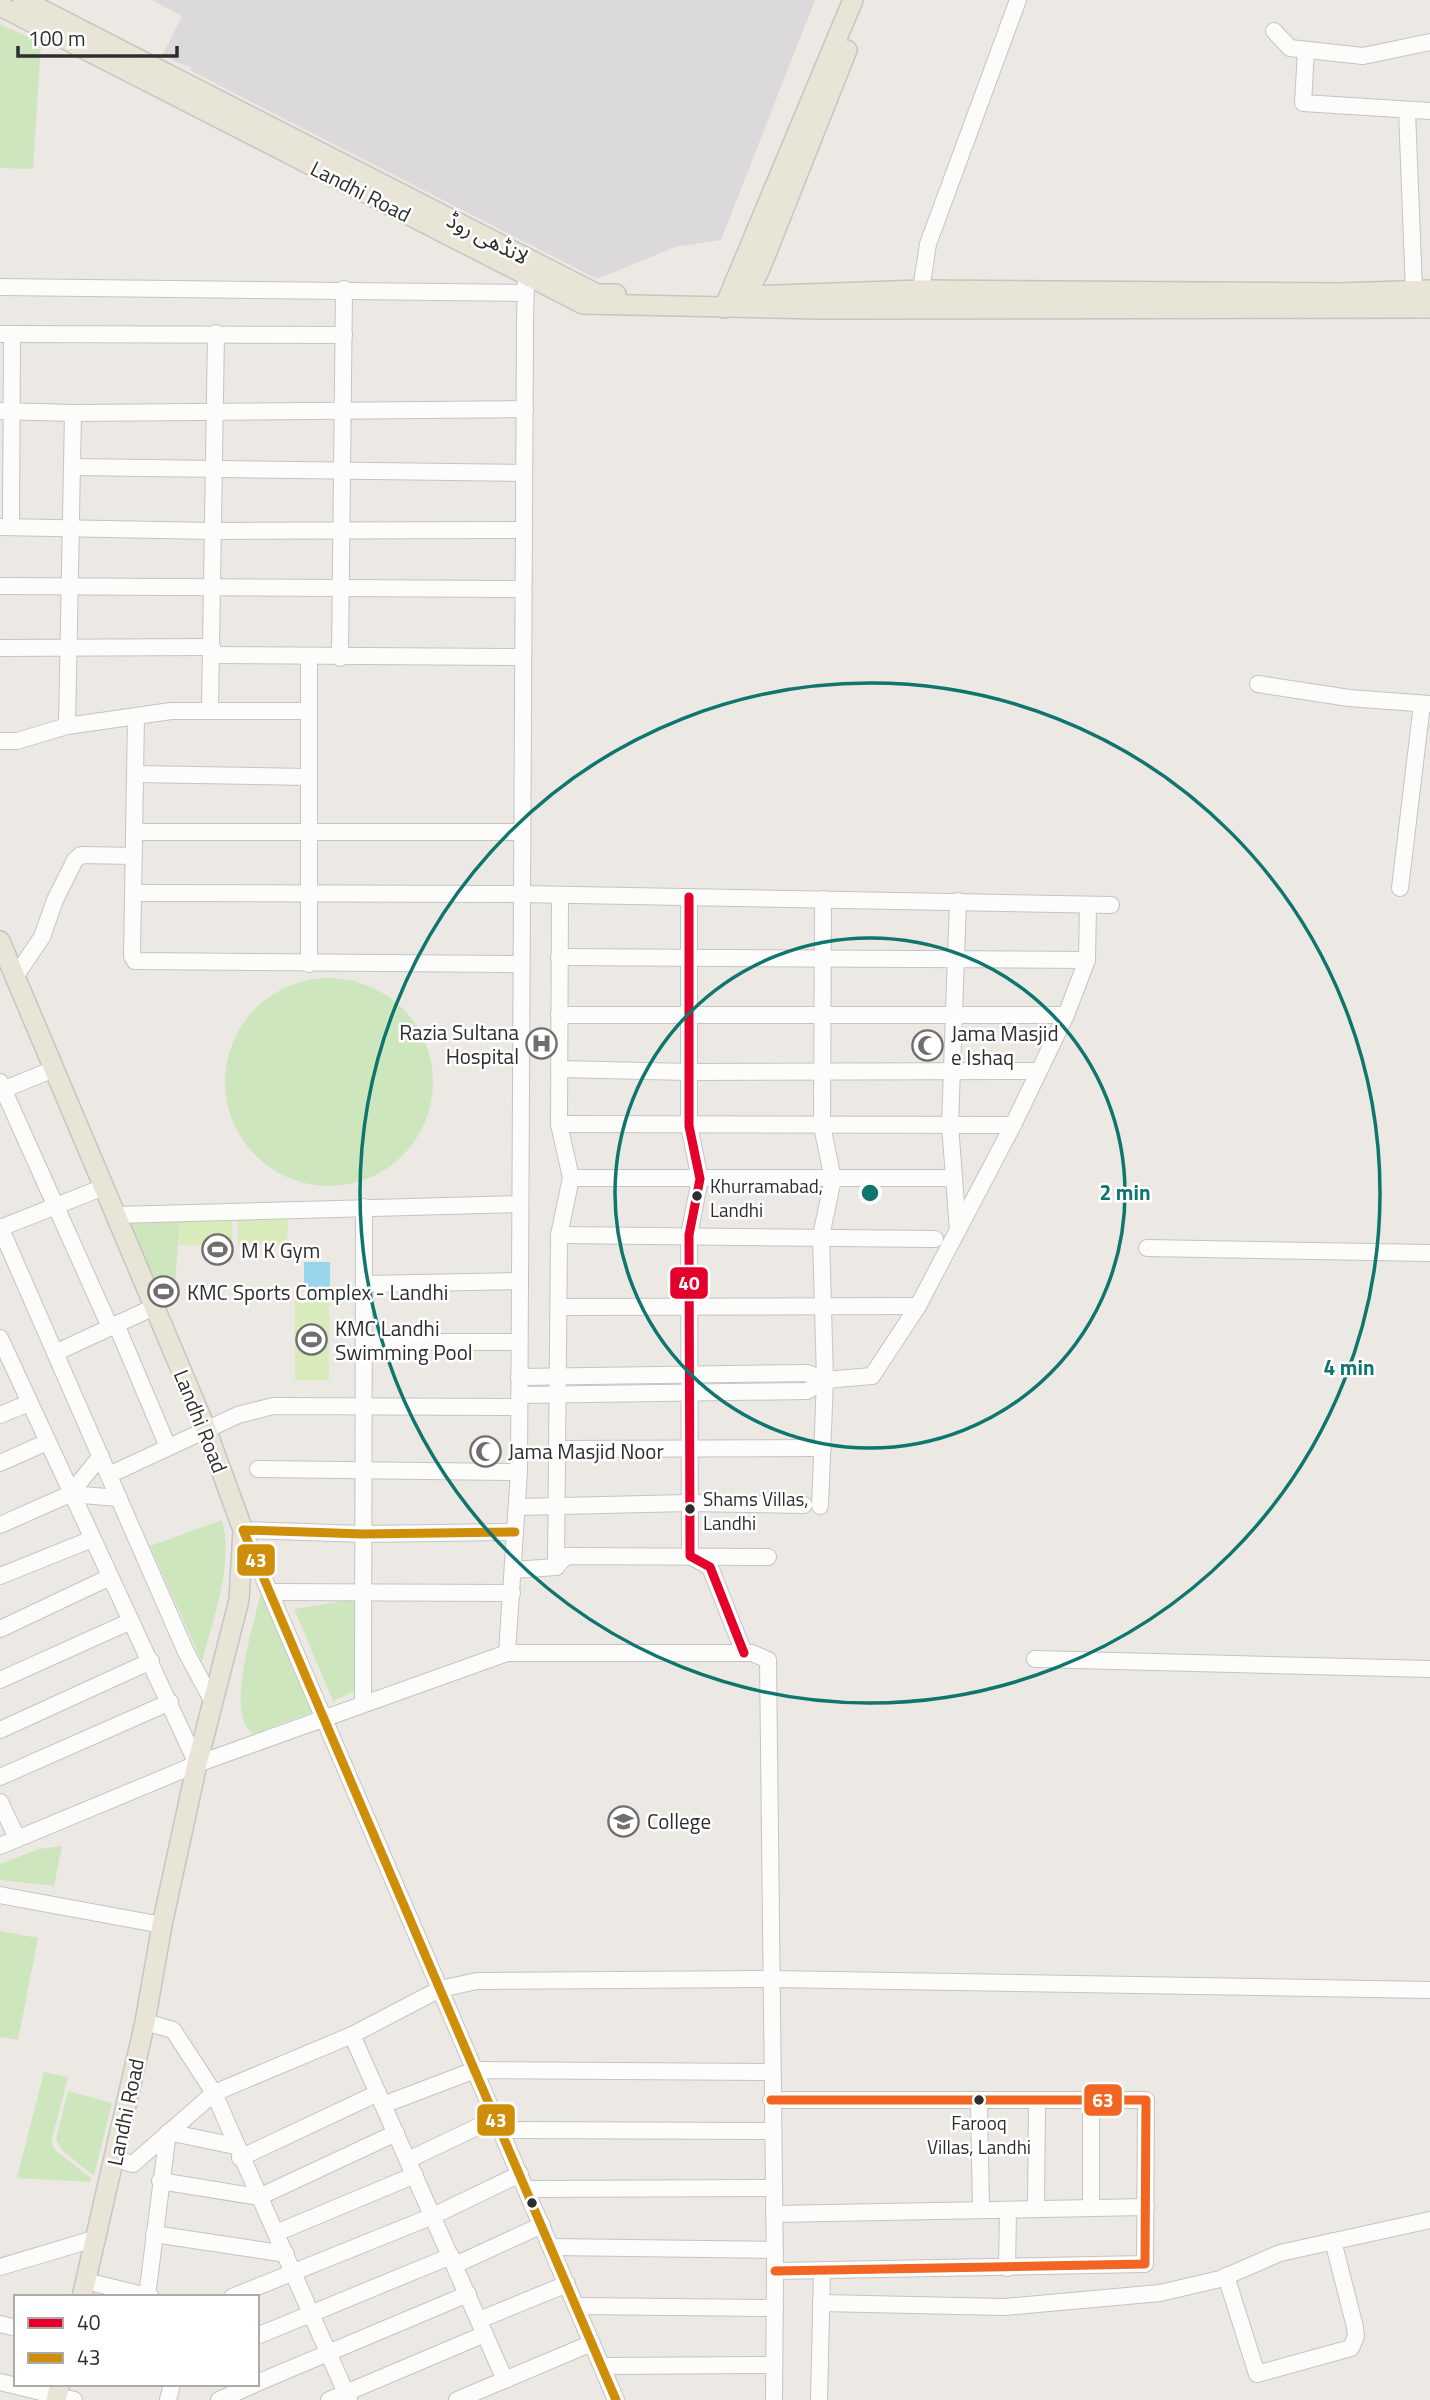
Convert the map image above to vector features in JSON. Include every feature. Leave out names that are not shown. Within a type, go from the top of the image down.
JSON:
[{"type":"main road","points":[[23,0],[152,75]]},
{"type":"main road","points":[[734,302],[853,0]]},
{"type":"main road","points":[[734,302],[760,270],[866,0]]},
{"type":"main road","name":"Landhi Road","points":[[0,6],[152,75],[357,180],[583,304],[734,302]]},
{"type":"main road","points":[[734,302],[920,290],[1340,293],[1422,290]]},
{"type":"main road","points":[[734,302],[1430,308]]},
{"type":"main road","name":"Landhi Road","points":[[1,947],[206,1429],[243,1530],[239,1600],[197,1764],[162,1925],[145,2022],[84,2289]]},
{"type":"street","points":[[920,290],[928,244],[1018,0]]},
{"type":"street","points":[[1274,31],[1290,47],[1363,56],[1430,42]]},
{"type":"street","points":[[1306,50],[1303,103],[1430,111]]},
{"type":"street","points":[[1406,111],[1422,290]]},
{"type":"street","points":[[0,287],[344,289],[528,276],[520,964],[519,1472],[507,1653]]},
{"type":"street","points":[[340,657],[344,289]]},
{"type":"street","points":[[210,710],[216,333]]},
{"type":"street","points":[[344,335],[6,334],[5,527],[213,531],[524,530]]},
{"type":"street","points":[[6,411],[73,413],[525,409]]},
{"type":"street","points":[[67,726],[71,648],[73,413]]},
{"type":"street","points":[[72,467],[214,471],[524,472]]},
{"type":"street","points":[[0,586],[523,589]]},
{"type":"street","points":[[0,648],[211,651],[309,658],[523,657]]},
{"type":"street","points":[[309,658],[309,964]]},
{"type":"street","points":[[1258,684],[1343,697],[1426,704],[1401,888]]},
{"type":"street","points":[[0,741],[17,741],[67,726],[136,716],[210,710],[309,711]]},
{"type":"street","points":[[136,716],[132,956],[135,961],[520,964]]},
{"type":"street","points":[[135,774],[309,777]]},
{"type":"street","points":[[135,832],[521,832]]},
{"type":"street","points":[[15,977],[42,937],[55,900],[75,860],[81,855],[134,856]]},
{"type":"street","points":[[134,893],[521,894],[1111,905]]},
{"type":"street","points":[[556,1567],[560,1395],[559,1235],[570,1178],[559,1124],[560,895]]},
{"type":"street","points":[[689,897],[689,1126],[700,1179],[689,1235],[690,1556]]},
{"type":"street","points":[[517,1507],[689,1503],[812,1505],[823,1448],[825,1380],[821,1236],[833,1179],[822,1125],[823,899]]},
{"type":"street","points":[[958,901],[950,1125],[958,1230]]},
{"type":"street","points":[[519,1377],[807,1373],[825,1380],[872,1376],[918,1306],[1013,1125],[1066,1015],[1087,960],[1088,905]]},
{"type":"street","points":[[559,957],[1087,960]]},
{"type":"street","points":[[559,1015],[1066,1015]]},
{"type":"street","points":[[54,1069],[1,1087],[168,1447]]},
{"type":"street","points":[[559,1069],[689,1072],[1038,1071]]},
{"type":"street","points":[[559,1124],[1013,1125]]},
{"type":"street","points":[[570,1178],[954,1178]]},
{"type":"street","points":[[104,1187],[57,1209],[0,1228],[186,1652],[212,1702]]},
{"type":"street","points":[[116,1215],[519,1204]]},
{"type":"street","points":[[363,1703],[364,1207]]},
{"type":"street","points":[[559,1235],[935,1239]]},
{"type":"street","points":[[1147,1248],[1430,1253]]},
{"type":"street","points":[[364,1284],[519,1281]]},
{"type":"street","points":[[559,1307],[918,1306]]},
{"type":"street","points":[[55,1353],[154,1307]]},
{"type":"street","points":[[0,1338],[6,1366],[29,1403],[197,1764]]},
{"type":"street","points":[[363,1342],[519,1342]]},
{"type":"street","points":[[109,1475],[238,1415],[273,1406],[363,1407],[519,1401],[560,1395],[807,1391],[825,1380]]},
{"type":"street","points":[[0,1415],[29,1403]]},
{"type":"street","points":[[0,1463],[47,1442]]},
{"type":"street","points":[[559,1449],[689,1451],[823,1448]]},
{"type":"street","points":[[0,1525],[70,1494],[101,1456]]},
{"type":"street","points":[[258,1468],[519,1472]]},
{"type":"street","points":[[70,1494],[119,1497]]},
{"type":"street","points":[[515,1532],[363,1534],[243,1530],[617,2400]]},
{"type":"street","points":[[0,1576],[92,1539]]},
{"type":"street","points":[[513,1570],[556,1567],[566,1556],[768,1557]]},
{"type":"street","points":[[690,1556],[710,1567],[744,1653]]},
{"type":"street","points":[[0,1629],[110,1577]]},
{"type":"street","points":[[270,1592],[512,1592]]},
{"type":"street","points":[[0,1680],[131,1621]]},
{"type":"street","points":[[0,1846],[197,1764],[507,1653],[744,1653],[768,1660],[771,2100],[775,2250],[774,2400]]},
{"type":"street","points":[[1035,1659],[1430,1669]]},
{"type":"street","points":[[0,1730],[150,1661]]},
{"type":"street","points":[[0,1777],[170,1702]]},
{"type":"street","points":[[0,1802],[17,1838]]},
{"type":"street","points":[[0,1895],[162,1925]]},
{"type":"street","points":[[115,2159],[133,2164],[214,2093],[352,2035],[440,1989],[477,1981],[771,1979],[1430,1990]]},
{"type":"street","points":[[145,2022],[173,2030],[214,2093],[238,2152],[295,2272],[347,2396]]},
{"type":"street","points":[[352,2035],[505,2380]]},
{"type":"street","points":[[168,2132],[238,2152],[380,2099],[475,2070],[771,2072]]},
{"type":"street","points":[[771,2100],[1146,2100],[1145,2264],[775,2271]]},
{"type":"street","points":[[979,2101],[981,2210]]},
{"type":"street","points":[[1036,2209],[1037,2101]]},
{"type":"street","points":[[1091,2101],[1091,2208]]},
{"type":"street","points":[[276,2233],[498,2124],[772,2131]]},
{"type":"street","points":[[149,2295],[160,2181],[168,2132]]},
{"type":"street","points":[[160,2181],[259,2197],[396,2133]]},
{"type":"street","points":[[237,2295],[523,2182],[773,2188]]},
{"type":"street","points":[[774,2214],[1146,2207]]},
{"type":"street","points":[[1007,2210],[1007,2268]]},
{"type":"street","points":[[821,2303],[1004,2306],[1160,2293],[1198,2286],[1280,2253],[1430,2220]]},
{"type":"street","points":[[259,2335],[542,2225]]},
{"type":"street","points":[[154,2234],[286,2254]]},
{"type":"street","points":[[0,2267],[97,2238]]},
{"type":"street","points":[[1226,2276],[1256,2374],[1351,2348],[1356,2336],[1334,2241]]},
{"type":"street","points":[[551,2247],[775,2250]]},
{"type":"street","points":[[819,2400],[822,2271]]},
{"type":"street","points":[[329,2400],[347,2396],[567,2284]]},
{"type":"street","points":[[84,2289],[140,2295]]},
{"type":"street","points":[[259,2383],[468,2294]]},
{"type":"street","points":[[576,2306],[775,2308]]},
{"type":"street","points":[[457,2400],[592,2343]]},
{"type":"street","points":[[602,2366],[774,2365]]},
{"type":"street","points":[[19,2386],[62,2395]]},
{"type":"street","points":[[219,2400],[251,2386]]},
{"type":"shaded area","points":[[152,0],[815,0],[721,240],[675,247],[597,279],[191,71],[191,67],[173,61],[167,55],[162,56],[182,16]]},
{"type":"green space","points":[[0,24],[41,43],[33,169],[0,168]]},
{"type":"green space","points":[[329,978],[369,986],[402,1009],[425,1042],[433,1082],[425,1122],[402,1155],[369,1178],[329,1186],[289,1178],[256,1155],[233,1122],[225,1082],[233,1042],[256,1009],[289,986]]},
{"type":"green space","points":[[238,1218],[288,1218],[287,1246],[238,1245]]},
{"type":"green space","points":[[180,1219],[175,1283],[156,1284],[129,1221]]},
{"type":"green space","points":[[180,1219],[232,1220],[232,1246],[179,1245]]},
{"type":"green space","name":"KMC Landhi Swimming Pool","points":[[295,1300],[329,1300],[329,1380],[295,1380]]},
{"type":"green space","points":[[222,1520],[225,1537],[224,1573],[202,1662],[150,1546]]},
{"type":"green space","points":[[261,1592],[313,1712],[254,1734],[245,1724],[241,1709],[241,1689]]},
{"type":"green space","points":[[356,1599],[355,1691],[333,1701],[294,1609]]},
{"type":"green space","points":[[62,1846],[54,1886],[0,1880],[0,1864],[39,1849]]},
{"type":"green space","points":[[0,1931],[38,1938],[18,2040],[0,2037]]},
{"type":"green space","points":[[44,2072],[68,2077],[51,2142],[56,2151],[91,2178],[91,2182],[17,2178]]},
{"type":"green space","points":[[68,2091],[112,2103],[94,2176],[63,2151],[56,2140]]},
{"type":"water","points":[[304,1262],[330,1262],[330,1288],[304,1288]]},
{"type":"transit line","name":"40","points":[[689,897],[689,1126],[700,1179],[689,1235],[690,1556],[710,1567],[744,1653]]},
{"type":"transit line","name":"43","points":[[515,1532],[363,1534],[243,1530],[616,2400]]},
{"type":"transit line","name":"63","points":[[771,2100],[1146,2100],[1145,2264],[775,2271]]},
{"type":"place","name":"Razia Sultana Hospital","points":[[542,1044]]},
{"type":"place","name":"Jama Masjid e Ishaq","points":[[928,1045]]},
{"type":"place","name":"Khurramabad, Landhi","points":[[697,1196]]},
{"type":"place","name":"M K Gym","points":[[218,1250]]},
{"type":"place","name":"KMC Sports Complex - Landhi","points":[[164,1292]]},
{"type":"place","name":"KMC Landhi Swimming Pool","points":[[312,1340]]},
{"type":"place","name":"Jama Masjid Noor","points":[[485,1451]]},
{"type":"place","name":"Shams Villas, Landhi","points":[[690,1509]]},
{"type":"place","name":"College","points":[[624,1821]]},
{"type":"place","name":"Farooq Villas, Landhi","points":[[979,2100]]}]
